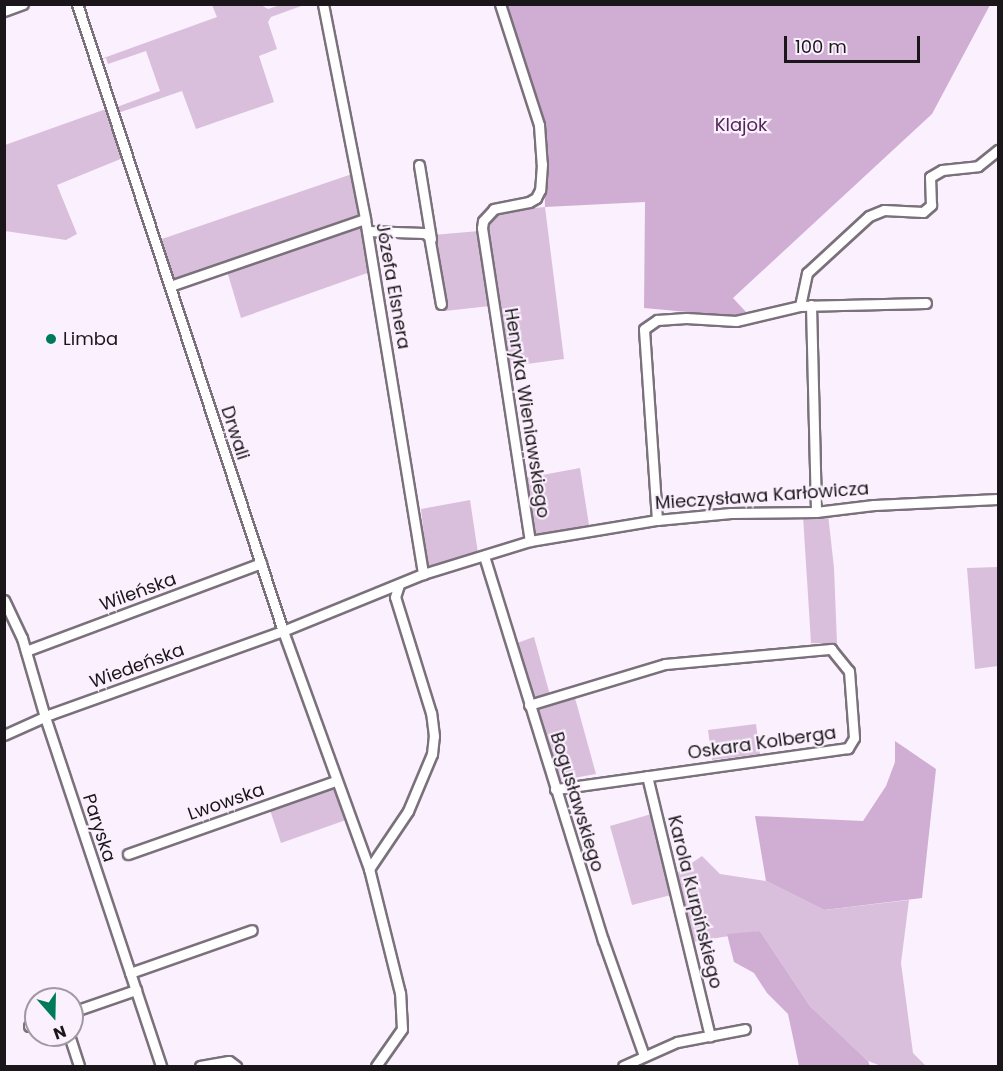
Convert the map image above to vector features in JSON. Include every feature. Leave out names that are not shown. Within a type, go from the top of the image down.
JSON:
[{"type":"street","points":[[4,11],[23,4]]},
{"type":"street","name":"Drwali","points":[[77,4],[283,631],[335,781],[369,869]]},
{"type":"street","name":"Józefa Elsnera","points":[[323,4],[365,219],[423,574]]},
{"type":"street","name":"Henryka Wieniawskiego","points":[[399,585],[423,574],[530,540],[482,228],[483,221],[494,209],[529,202],[536,198],[540,190],[542,164],[539,125],[500,4]]},
{"type":"street","points":[[800,306],[807,273],[869,216],[884,210],[923,212],[931,205],[930,177],[942,170],[978,166],[999,150]]},
{"type":"street","points":[[419,165],[441,304]]},
{"type":"street","points":[[170,286],[365,219]]},
{"type":"street","points":[[367,231],[424,233],[431,239]]},
{"type":"street","points":[[657,520],[644,329],[657,320],[686,318],[736,321],[800,306],[926,303]]},
{"type":"street","points":[[811,306],[816,512]]},
{"type":"street","name":"Mieczysława Karłowicza","points":[[530,540],[657,520],[731,513],[816,512],[874,505],[999,498]]},
{"type":"street","name":"Bogusławskiego","points":[[484,556],[555,789],[644,1056]]},
{"type":"street","name":"Wileńska","points":[[26,651],[261,563]]},
{"type":"street","points":[[374,1065],[402,1029],[400,993],[369,869],[408,811],[432,754],[431,713],[395,597],[399,585]]},
{"type":"street","name":"Wiedeńska","points":[[4,735],[45,717],[283,631],[399,585]]},
{"type":"street","name":"Paryska","points":[[6,604],[17,622],[45,717],[161,1066]]},
{"type":"street","name":"Oskara Kolberga","points":[[530,705],[665,664],[831,649],[849,670],[854,738],[848,748],[555,789]]},
{"type":"street","name":"Karola Kurpińskiego","points":[[647,776],[711,1036]]},
{"type":"street","name":"Lwowska","points":[[128,854],[335,781]]},
{"type":"street","points":[[130,973],[252,930]]},
{"type":"street","points":[[84,1008],[136,990]]},
{"type":"street","points":[[623,1066],[677,1042],[746,1029]]},
{"type":"street","points":[[73,1047],[79,1066]]},
{"type":"street","points":[[200,1066],[229,1061],[236,1066]]},
{"type":"shaded area","points":[[212,5],[261,5],[268,9],[280,5],[304,5],[271,17],[268,22],[277,49],[259,56],[274,102],[196,129],[182,91],[118,113],[117,107],[160,91],[146,51],[108,64],[106,58],[98,60],[217,17]]},
{"type":"shaded area","points":[[106,109],[123,158],[57,185],[77,234],[66,240],[5,231],[5,145]]},
{"type":"shaded area","points":[[352,174],[359,217],[173,282],[159,240]]},
{"type":"shaded area","points":[[545,207],[564,359],[505,367],[487,228],[489,219],[493,212]]},
{"type":"shaded area","points":[[361,226],[370,272],[241,318],[227,271]]},
{"type":"shaded area","points":[[479,231],[490,306],[445,311],[433,235]]},
{"type":"shaded area","points":[[580,468],[589,525],[532,536],[526,478]]},
{"type":"shaded area","points":[[470,500],[478,553],[428,570],[421,509]]},
{"type":"shaded area","points":[[828,514],[834,568],[837,644],[811,643],[803,516]]},
{"type":"shaded area","points":[[998,567],[998,666],[975,669],[967,568]]},
{"type":"shaded area","points":[[534,637],[550,695],[532,701],[514,644]]},
{"type":"shaded area","points":[[575,698],[596,774],[556,781],[534,709]]},
{"type":"shaded area","points":[[756,724],[760,754],[712,760],[708,730]]},
{"type":"shaded area","points":[[334,789],[346,820],[281,843],[270,810],[322,790]]},
{"type":"shaded area","points":[[655,813],[675,894],[632,905],[610,826]]},
{"type":"shaded area","points":[[702,856],[720,874],[766,881],[824,910],[909,900],[901,963],[913,1053],[926,1066],[881,1066],[868,1061],[810,1006],[760,931],[692,942],[677,873]]},
{"type":"green space","name":"Klajok","points":[[505,5],[990,5],[932,114],[733,298],[746,312],[731,316],[644,308],[645,202],[545,207],[543,123]]},
{"type":"green space","points":[[895,741],[936,769],[922,898],[824,910],[766,881],[755,816],[863,821],[886,786],[895,762]]},
{"type":"green space","points":[[760,931],[810,1006],[868,1061],[870,1066],[799,1066],[788,1014],[767,993],[754,973],[734,962],[727,934]]},
{"type":"place","name":"Limba","points":[[51,339]]}]
